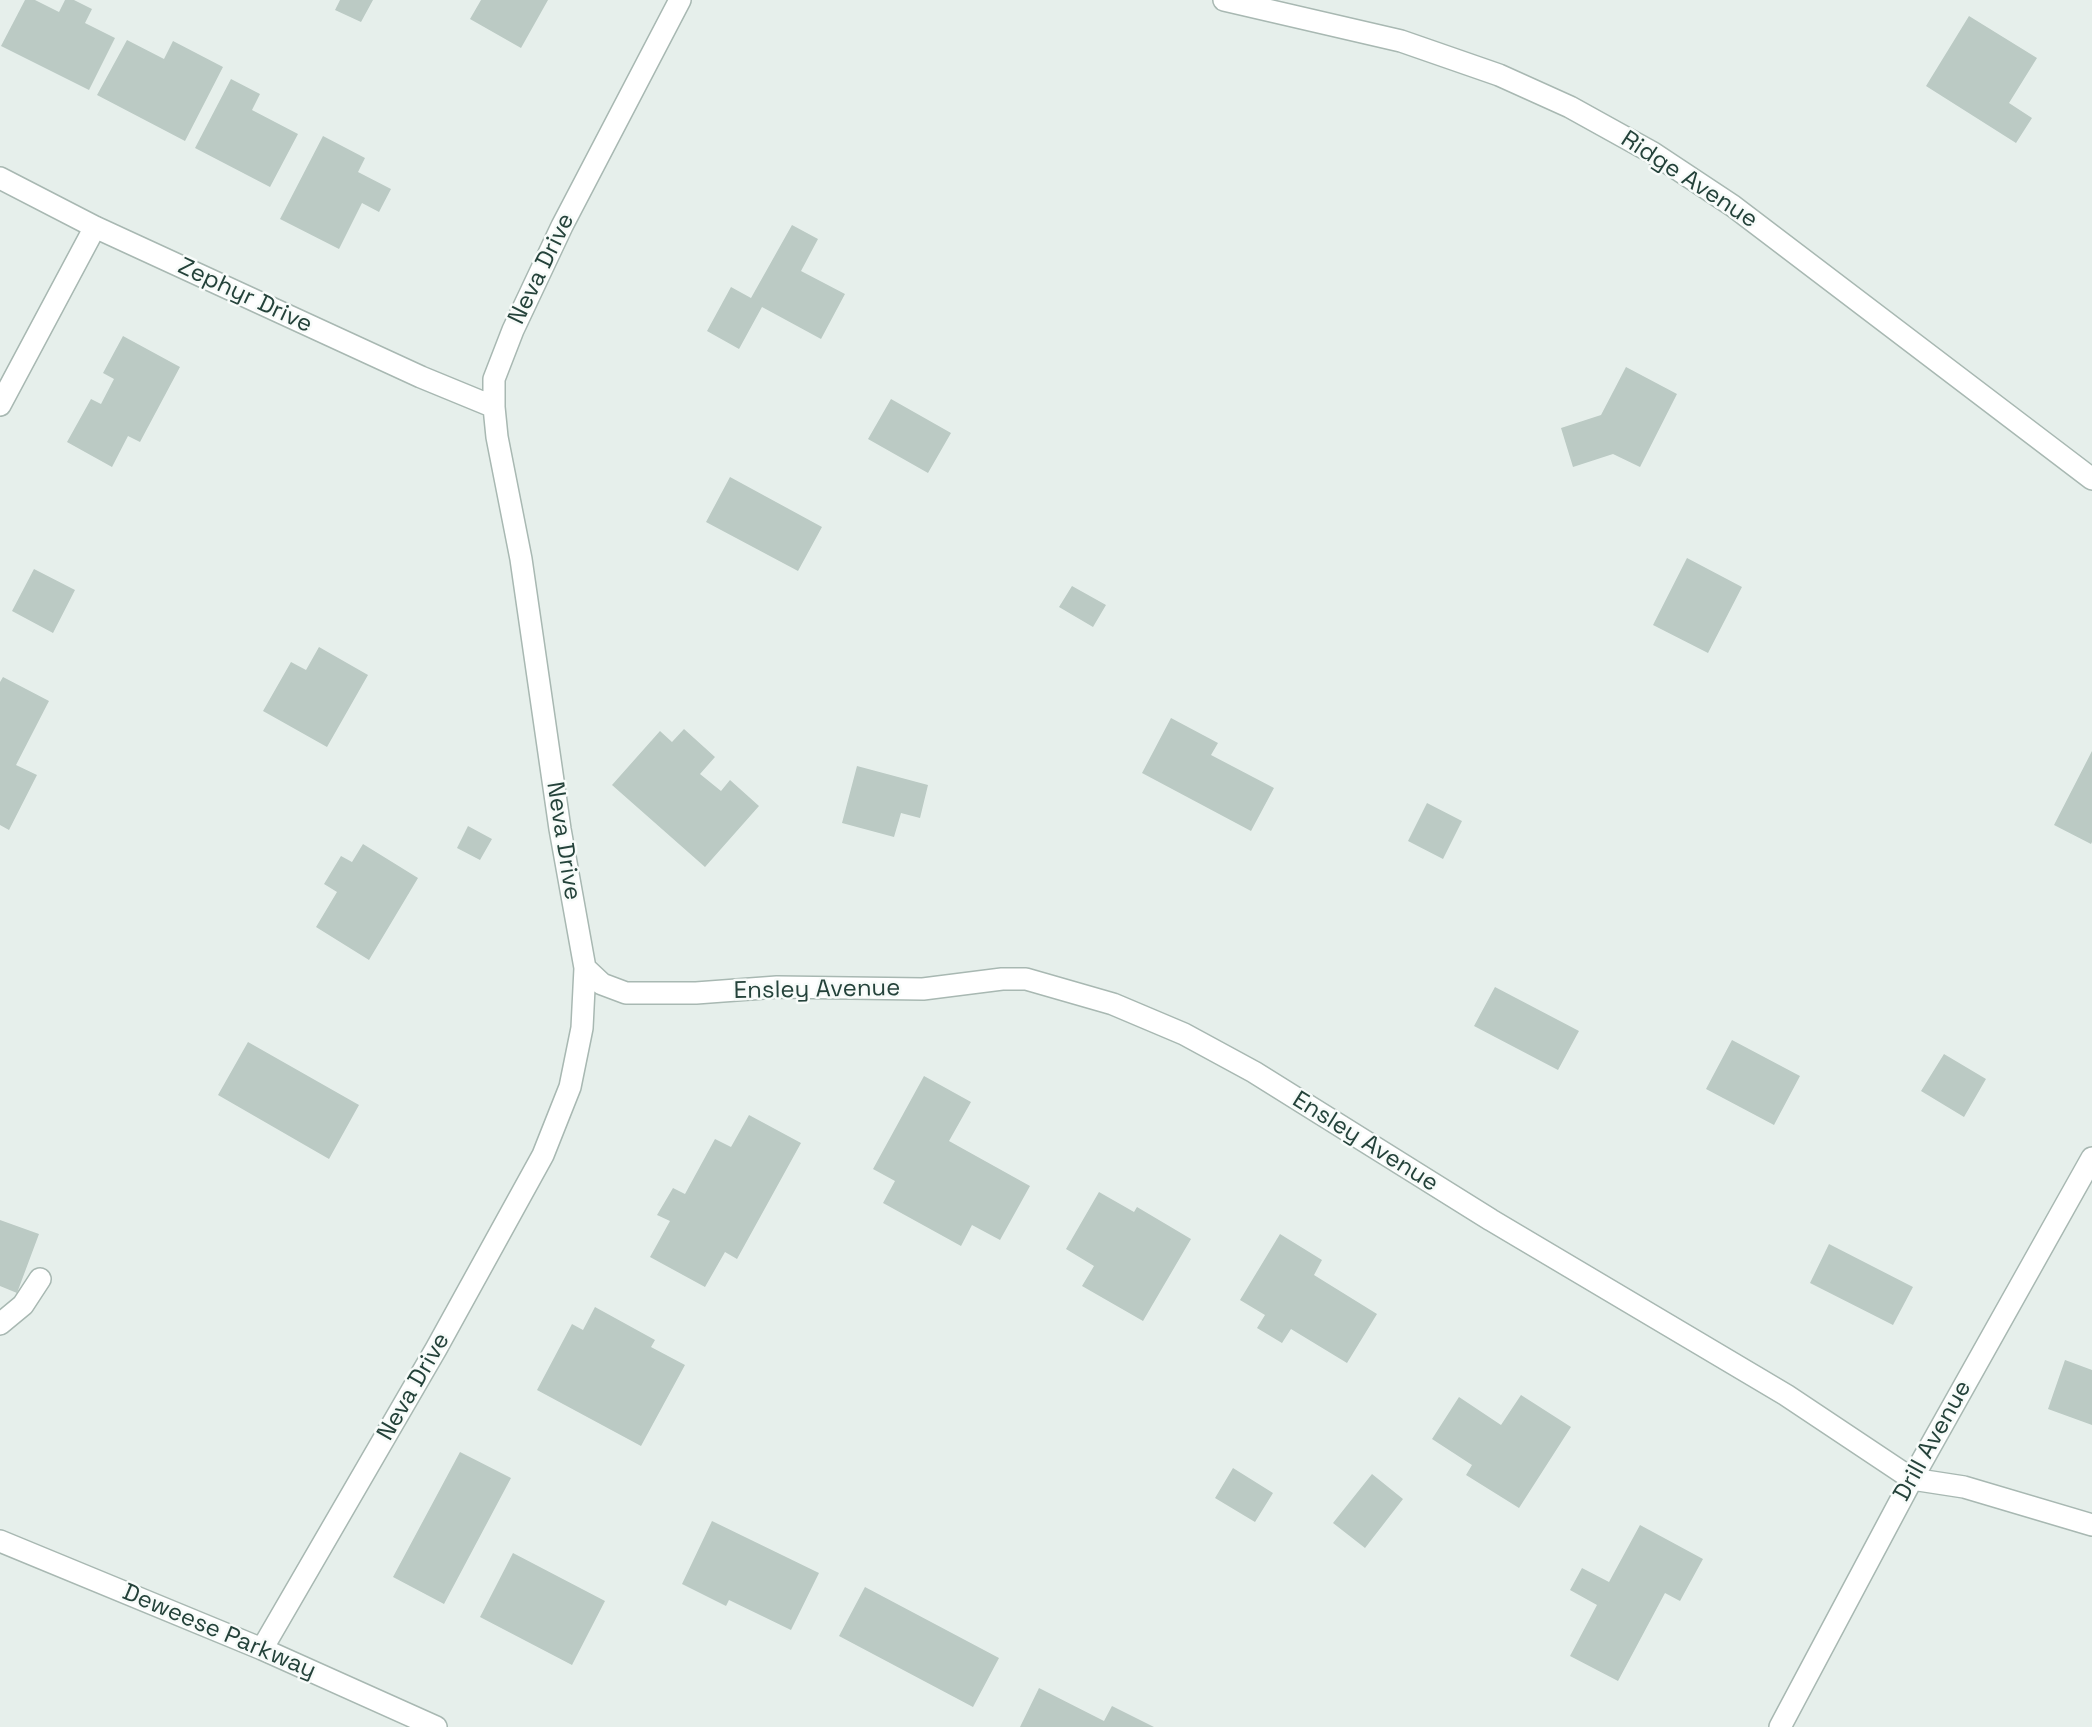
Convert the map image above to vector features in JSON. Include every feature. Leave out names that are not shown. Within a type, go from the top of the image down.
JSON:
[{"type":"street","name":"Neva Drive","points":[[262,1649],[436,1349],[543,1155],[572,1075],[582,1028],[585,968],[561,830],[521,559],[494,407],[494,379],[513,330],[562,226],[680,0]]},
{"type":"street","name":"Ridge Avenue","points":[[1224,0],[1401,41],[1499,75],[1582,114],[1653,153],[1733,206],[2092,479]]},
{"type":"street","name":"Zephyr Drive","points":[[0,178],[95,227],[421,377],[494,407]]},
{"type":"street","points":[[0,405],[95,227]]},
{"type":"street","name":"Ensley Avenue","points":[[585,968],[602,984],[626,993],[696,993],[777,987],[923,989],[1002,979],[1026,979],[1113,1004],[1184,1034],[1254,1072],[1492,1220],[1786,1395],[1912,1479],[1964,1487],[2092,1525]]},
{"type":"street","name":"Drill Avenue","points":[[1780,1727],[1912,1479],[2092,1158]]},
{"type":"street","points":[[0,1324],[23,1305],[40,1279]]},
{"type":"street","name":"Deweese Parkway","points":[[0,1541],[262,1649],[436,1727]]},
{"type":"building","points":[[25,0],[35,0],[59,12],[65,0],[74,0],[92,9],[85,23],[115,38],[89,90],[1,46]]},
{"type":"building","points":[[340,0],[373,0],[361,22],[335,10]]},
{"type":"building","points":[[481,0],[548,0],[521,48],[470,19]]},
{"type":"building","points":[[1969,16],[2037,58],[2009,103],[2032,118],[2016,143],[1926,86]]},
{"type":"building","points":[[127,40],[164,59],[173,41],[223,67],[185,141],[97,95]]},
{"type":"building","points":[[231,79],[260,94],[252,110],[298,134],[270,187],[195,148]]},
{"type":"building","points":[[323,136],[365,158],[358,172],[391,189],[379,212],[362,203],[339,249],[280,219]]},
{"type":"building","points":[[792,225],[818,239],[801,271],[845,294],[821,339],[762,307],[739,349],[707,331],[731,287],[751,298]]},
{"type":"building","points":[[123,336],[180,367],[140,442],[128,436],[112,467],[67,442],[91,399],[101,404],[114,379],[103,373]]},
{"type":"building","points":[[1626,367],[1677,394],[1640,467],[1613,454],[1573,467],[1561,428],[1601,415]]},
{"type":"building","points":[[891,399],[951,433],[928,473],[868,439]]},
{"type":"building","points":[[730,477],[822,527],[798,571],[706,522]]},
{"type":"building","points":[[1687,558],[1742,587],[1708,653],[1653,625]]},
{"type":"building","points":[[34,569],[75,590],[53,633],[12,611]]},
{"type":"building","points":[[1072,586],[1106,605],[1093,627],[1059,607]]},
{"type":"building","points":[[319,647],[368,675],[327,747],[263,711],[291,662],[306,670]]},
{"type":"building","points":[[3,677],[49,701],[16,765],[37,775],[9,830],[0,825],[0,682]]},
{"type":"building","points":[[1171,718],[1218,743],[1211,755],[1274,788],[1251,831],[1142,773]]},
{"type":"building","points":[[684,729],[715,757],[700,774],[721,791],[730,780],[759,806],[705,867],[612,785],[660,731],[672,742]]},
{"type":"building","points":[[2092,751],[2092,842],[2091,844],[2054,825]]},
{"type":"building","points":[[857,766],[928,785],[920,818],[901,813],[894,837],[842,823]]},
{"type":"building","points":[[1427,803],[1462,821],[1443,859],[1408,841]]},
{"type":"building","points":[[468,826],[492,839],[480,860],[457,848]]},
{"type":"building","points":[[363,844],[418,878],[369,960],[316,927],[337,892],[324,884],[341,856],[352,862]]},
{"type":"building","points":[[1495,987],[1579,1031],[1558,1070],[1474,1026]]},
{"type":"building","points":[[1732,1040],[1800,1076],[1774,1125],[1706,1089]]},
{"type":"building","points":[[248,1042],[359,1105],[329,1159],[218,1095]]},
{"type":"building","points":[[1944,1054],[1986,1079],[1964,1117],[1921,1091]]},
{"type":"building","points":[[924,1076],[971,1102],[949,1141],[1030,1186],[1000,1240],[972,1225],[961,1246],[883,1203],[895,1181],[873,1169]]},
{"type":"building","points":[[749,1115],[801,1143],[737,1259],[725,1252],[705,1287],[650,1257],[670,1221],[657,1215],[673,1188],[685,1194],[715,1139],[731,1147]]},
{"type":"building","points":[[1099,1192],[1134,1212],[1137,1207],[1191,1239],[1143,1321],[1082,1286],[1094,1266],[1066,1249]]},
{"type":"building","points":[[0,1220],[39,1234],[17,1293],[0,1286]]},
{"type":"building","points":[[1280,1234],[1322,1260],[1314,1275],[1377,1314],[1347,1363],[1291,1329],[1282,1343],[1257,1328],[1265,1315],[1240,1300]]},
{"type":"building","points":[[1829,1244],[1913,1287],[1893,1325],[1810,1283]]},
{"type":"building","points":[[595,1307],[655,1340],[651,1347],[685,1365],[641,1446],[537,1390],[572,1324],[583,1330]]},
{"type":"building","points":[[2065,1360],[2092,1370],[2092,1425],[2048,1409]]},
{"type":"building","points":[[1521,1395],[1571,1427],[1519,1508],[1466,1475],[1472,1465],[1432,1439],[1459,1397],[1501,1425]]},
{"type":"building","points":[[460,1452],[511,1478],[444,1604],[393,1577]]},
{"type":"building","points":[[1233,1468],[1273,1493],[1255,1522],[1215,1498]]},
{"type":"building","points":[[1372,1474],[1403,1499],[1365,1548],[1333,1523]]},
{"type":"building","points":[[712,1521],[819,1573],[791,1630],[729,1600],[726,1606],[682,1584]]},
{"type":"building","points":[[1640,1525],[1703,1559],[1680,1601],[1665,1593],[1618,1681],[1570,1656],[1597,1605],[1570,1590],[1582,1568],[1609,1582]]},
{"type":"building","points":[[513,1553],[605,1601],[572,1665],[480,1617]]},
{"type":"building","points":[[865,1587],[999,1658],[973,1707],[839,1636]]},
{"type":"building","points":[[1039,1688],[1104,1721],[1112,1706],[1154,1727],[1020,1727]]}]
